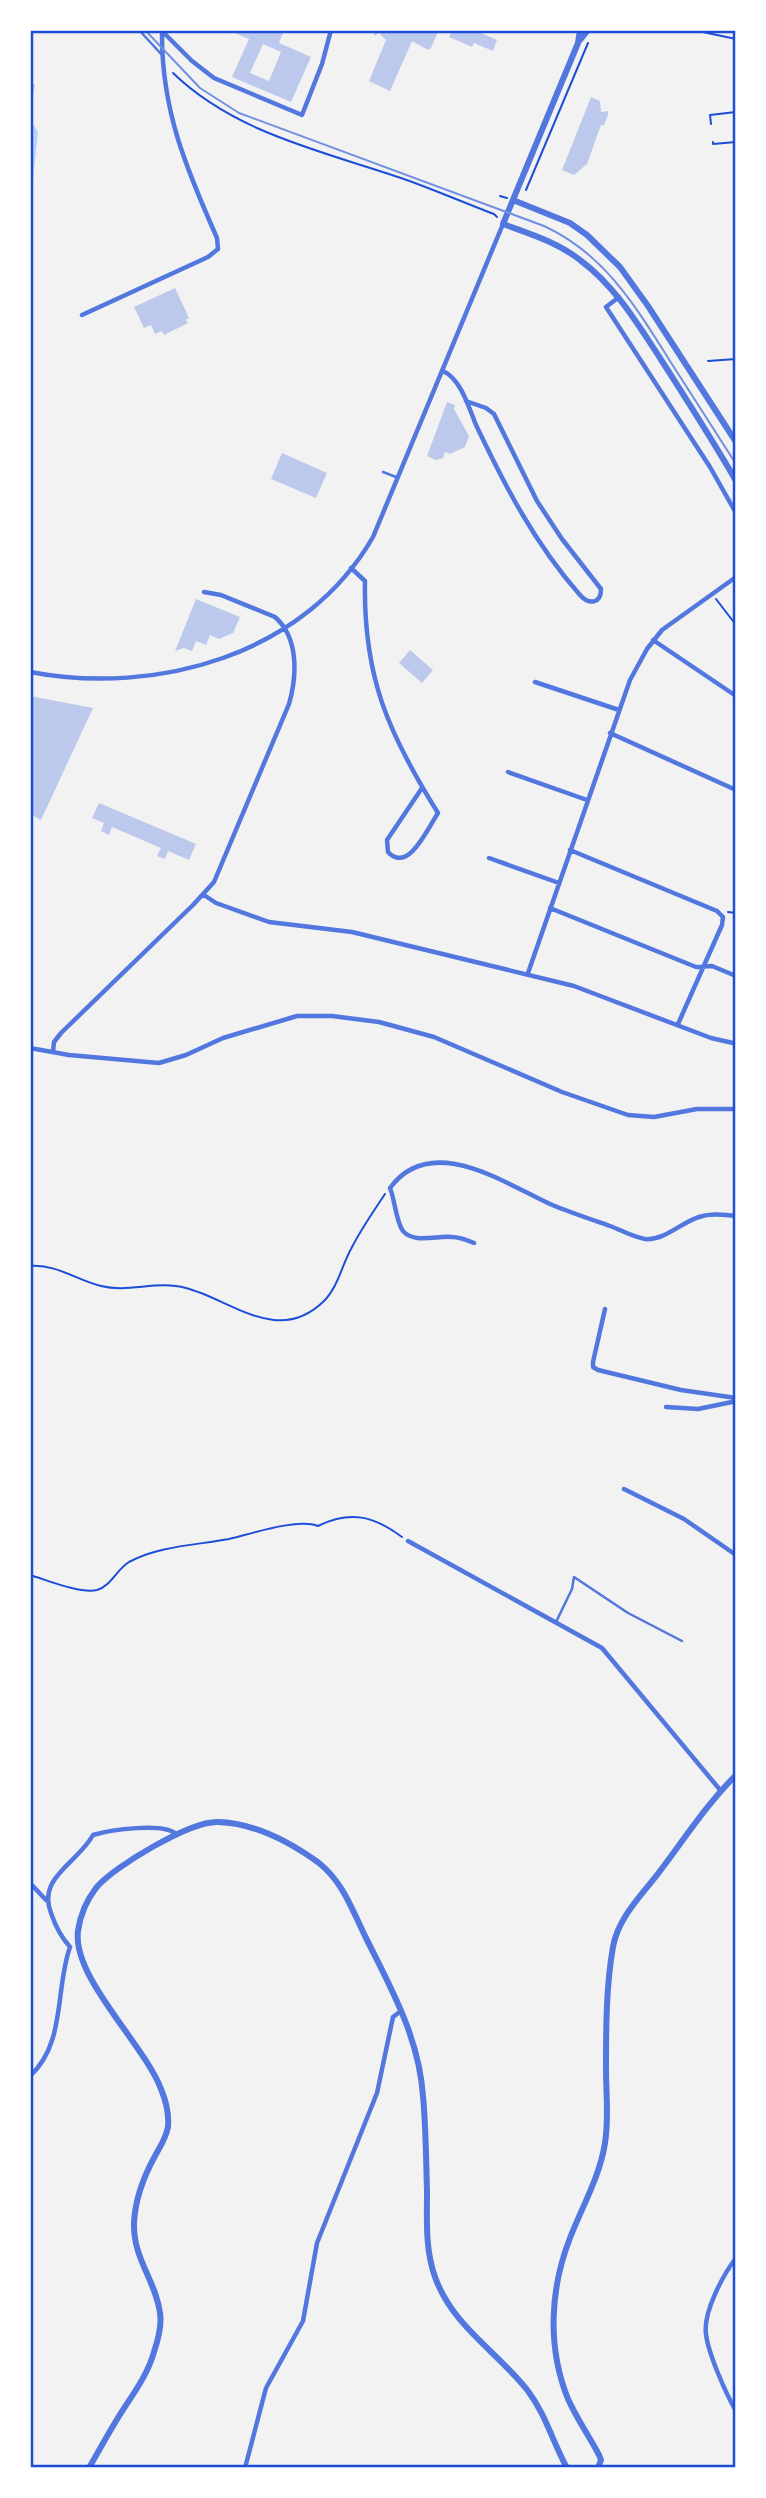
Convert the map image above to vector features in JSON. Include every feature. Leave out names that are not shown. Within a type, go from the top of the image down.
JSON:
[{"type":"street","points":[[82,315],[208,257],[218,249],[217,238],[178,144],[167,102],[161,30]]},
{"type":"street","points":[[161,30],[192,61],[214,78],[302,116],[323,64],[331,30]]},
{"type":"street","points":[[30,672],[78,678],[121,679],[157,675],[203,665],[245,650],[284,629],[319,603],[351,568],[373,537],[399,478],[578,43],[580,30]]},
{"type":"street","points":[[578,43],[588,30]]},
{"type":"street","points":[[513,200],[570,223],[614,261],[648,306],[736,442]]},
{"type":"street","points":[[503,224],[548,241],[570,253],[595,272],[619,297],[705,428],[736,481]]},
{"type":"street","points":[[619,297],[606,307],[704,458],[736,513]]},
{"type":"street","points":[[443,371],[454,378],[532,533],[584,600],[597,601],[601,593],[599,586],[573,554],[537,501],[494,414],[466,401]]},
{"type":"street","points":[[351,568],[365,581],[365,628],[371,665],[392,732],[438,813],[410,855],[402,859],[394,858],[388,852],[387,840],[422,788]]},
{"type":"street","points":[[528,973],[630,680],[653,640],[665,628],[736,577]]},
{"type":"street","points":[[53,1052],[54,1042],[61,1033],[204,895],[214,882],[289,704],[293,690],[294,661],[291,644],[275,617],[221,595],[204,592]]},
{"type":"street","points":[[653,640],[736,695]]},
{"type":"street","points":[[535,682],[618,710]]},
{"type":"street","points":[[610,733],[736,790]]},
{"type":"street","points":[[508,772],[587,800]]},
{"type":"street","points":[[570,850],[716,911],[723,917],[722,925],[678,1024]]},
{"type":"street","points":[[489,858],[559,883]]},
{"type":"street","points":[[204,895],[216,903],[269,922],[352,932],[528,973],[574,986],[721,1041],[733,1043]]},
{"type":"street","points":[[550,908],[696,967],[712,966],[736,976]]},
{"type":"street","points":[[30,1048],[159,1063],[186,1055],[223,1038],[297,1016],[332,1016],[379,1022],[433,1037],[562,1092],[628,1115],[654,1118],[697,1109],[736,1109]]},
{"type":"street","points":[[474,1243],[455,1237],[416,1237],[406,1234],[400,1226],[390,1188],[408,1171],[425,1164],[467,1167],[498,1177],[550,1204],[645,1238],[663,1235],[707,1215],[736,1216]]},
{"type":"street","points":[[605,1309],[593,1367],[681,1390],[736,1398]]},
{"type":"street","points":[[666,1407],[703,1408],[733,1402],[736,1398]]},
{"type":"street","points":[[624,1489],[684,1519],[736,1555]]},
{"type":"street","points":[[408,1541],[594,1642],[609,1655],[721,1791]]},
{"type":"street","points":[[598,2468],[601,2460],[599,2455],[576,2415],[562,2382],[555,2346],[554,2310],[562,2259],[605,2145],[607,2020],[613,1944],[624,1919],[736,1775]]},
{"type":"street","points":[[30,2076],[41,2064],[54,2031],[82,1912],[99,1885],[115,1872],[176,1834],[195,1825],[213,1821],[264,1832],[291,1845],[329,1871],[340,1883],[349,1900],[354,1916],[413,2037],[422,2083],[428,2246],[435,2278],[459,2322],[515,2376],[537,2404],[567,2468]]},
{"type":"street","points":[[46,1901],[55,1878],[86,1847],[93,1835],[107,1831],[159,1828],[170,1829],[176,1834]]},
{"type":"street","points":[[30,1882],[46,1901],[59,1933],[73,1946],[155,2075],[167,2110],[168,2127],[164,2141],[144,2179],[134,2220],[139,2258],[161,2315],[159,2335],[147,2371],[89,2468]]},
{"type":"street","points":[[245,2468],[267,2388],[303,2321],[317,2243],[377,2093],[393,2017],[402,2011]]},
{"type":"street","points":[[736,2258],[720,2284],[706,2327],[708,2341],[736,2411]]},
{"type":"lane","points":[[139,30],[162,55]]},
{"type":"lane","points":[[383,472],[399,478]]},
{"type":"lane","points":[[556,1622],[572,1588],[574,1577],[628,1614],[682,1641]]},
{"type":"path","points":[[693,30],[736,39]]},
{"type":"path","points":[[528,188],[590,38]]},
{"type":"path","points":[[162,63],[205,101],[247,124],[494,214]]},
{"type":"path","points":[[711,124],[710,115],[736,112]]},
{"type":"path","points":[[713,142],[736,142]]},
{"type":"path","points":[[708,361],[736,359]]},
{"type":"path","points":[[716,598],[736,625]]},
{"type":"path","points":[[728,912],[736,913]]},
{"type":"path","points":[[30,1266],[55,1268],[100,1286],[114,1288],[155,1284],[183,1287],[255,1318],[275,1320],[297,1317],[317,1306],[331,1293],[357,1237],[390,1188]]},
{"type":"path","points":[[30,1575],[78,1589],[96,1590],[103,1587],[130,1561],[162,1551],[265,1529],[310,1523],[318,1526],[328,1521],[362,1516],[372,1519],[408,1541]]},
{"type":"water","points":[[30,124],[34,125],[38,132],[30,208]]},
{"type":"building","points":[[228,30],[284,30],[279,43],[311,57],[291,102],[232,77],[249,39]],"holes":[[[263,44],[281,52],[269,81],[250,73]]]},
{"type":"building","points":[[372,30],[439,30],[428,50],[412,41],[390,91],[369,81],[386,40],[379,33],[375,36]]},
{"type":"building","points":[[452,30],[483,30],[481,33],[497,40],[493,51],[474,43],[472,47],[449,37]]},
{"type":"building","points":[[30,83],[35,84],[31,106],[30,106]]},
{"type":"building","points":[[591,97],[600,101],[601,112],[608,111],[608,115],[604,125],[601,125],[587,164],[574,175],[562,170]]},
{"type":"building","points":[[175,288],[189,318],[186,320],[188,323],[164,335],[162,331],[155,334],[151,325],[144,328],[134,307]]},
{"type":"building","points":[[447,402],[455,405],[454,409],[469,436],[465,447],[450,454],[445,452],[443,458],[436,460],[427,456]]},
{"type":"building","points":[[282,453],[327,473],[316,498],[271,479]]},
{"type":"building","points":[[196,599],[240,617],[233,633],[219,639],[210,635],[206,645],[196,641],[192,651],[184,648],[175,651]]},
{"type":"building","points":[[410,650],[433,670],[422,683],[399,663]]},
{"type":"building","points":[[30,696],[93,708],[41,820],[30,814]]},
{"type":"building","points":[[99,803],[196,844],[189,860],[168,851],[165,859],[157,856],[161,848],[112,827],[109,835],[101,831],[104,823],[92,818]]},
{"type":"tram line","points":[[145,30],[200,88],[239,113],[544,226],[585,251],[617,284],[645,321],[736,464]]}]
